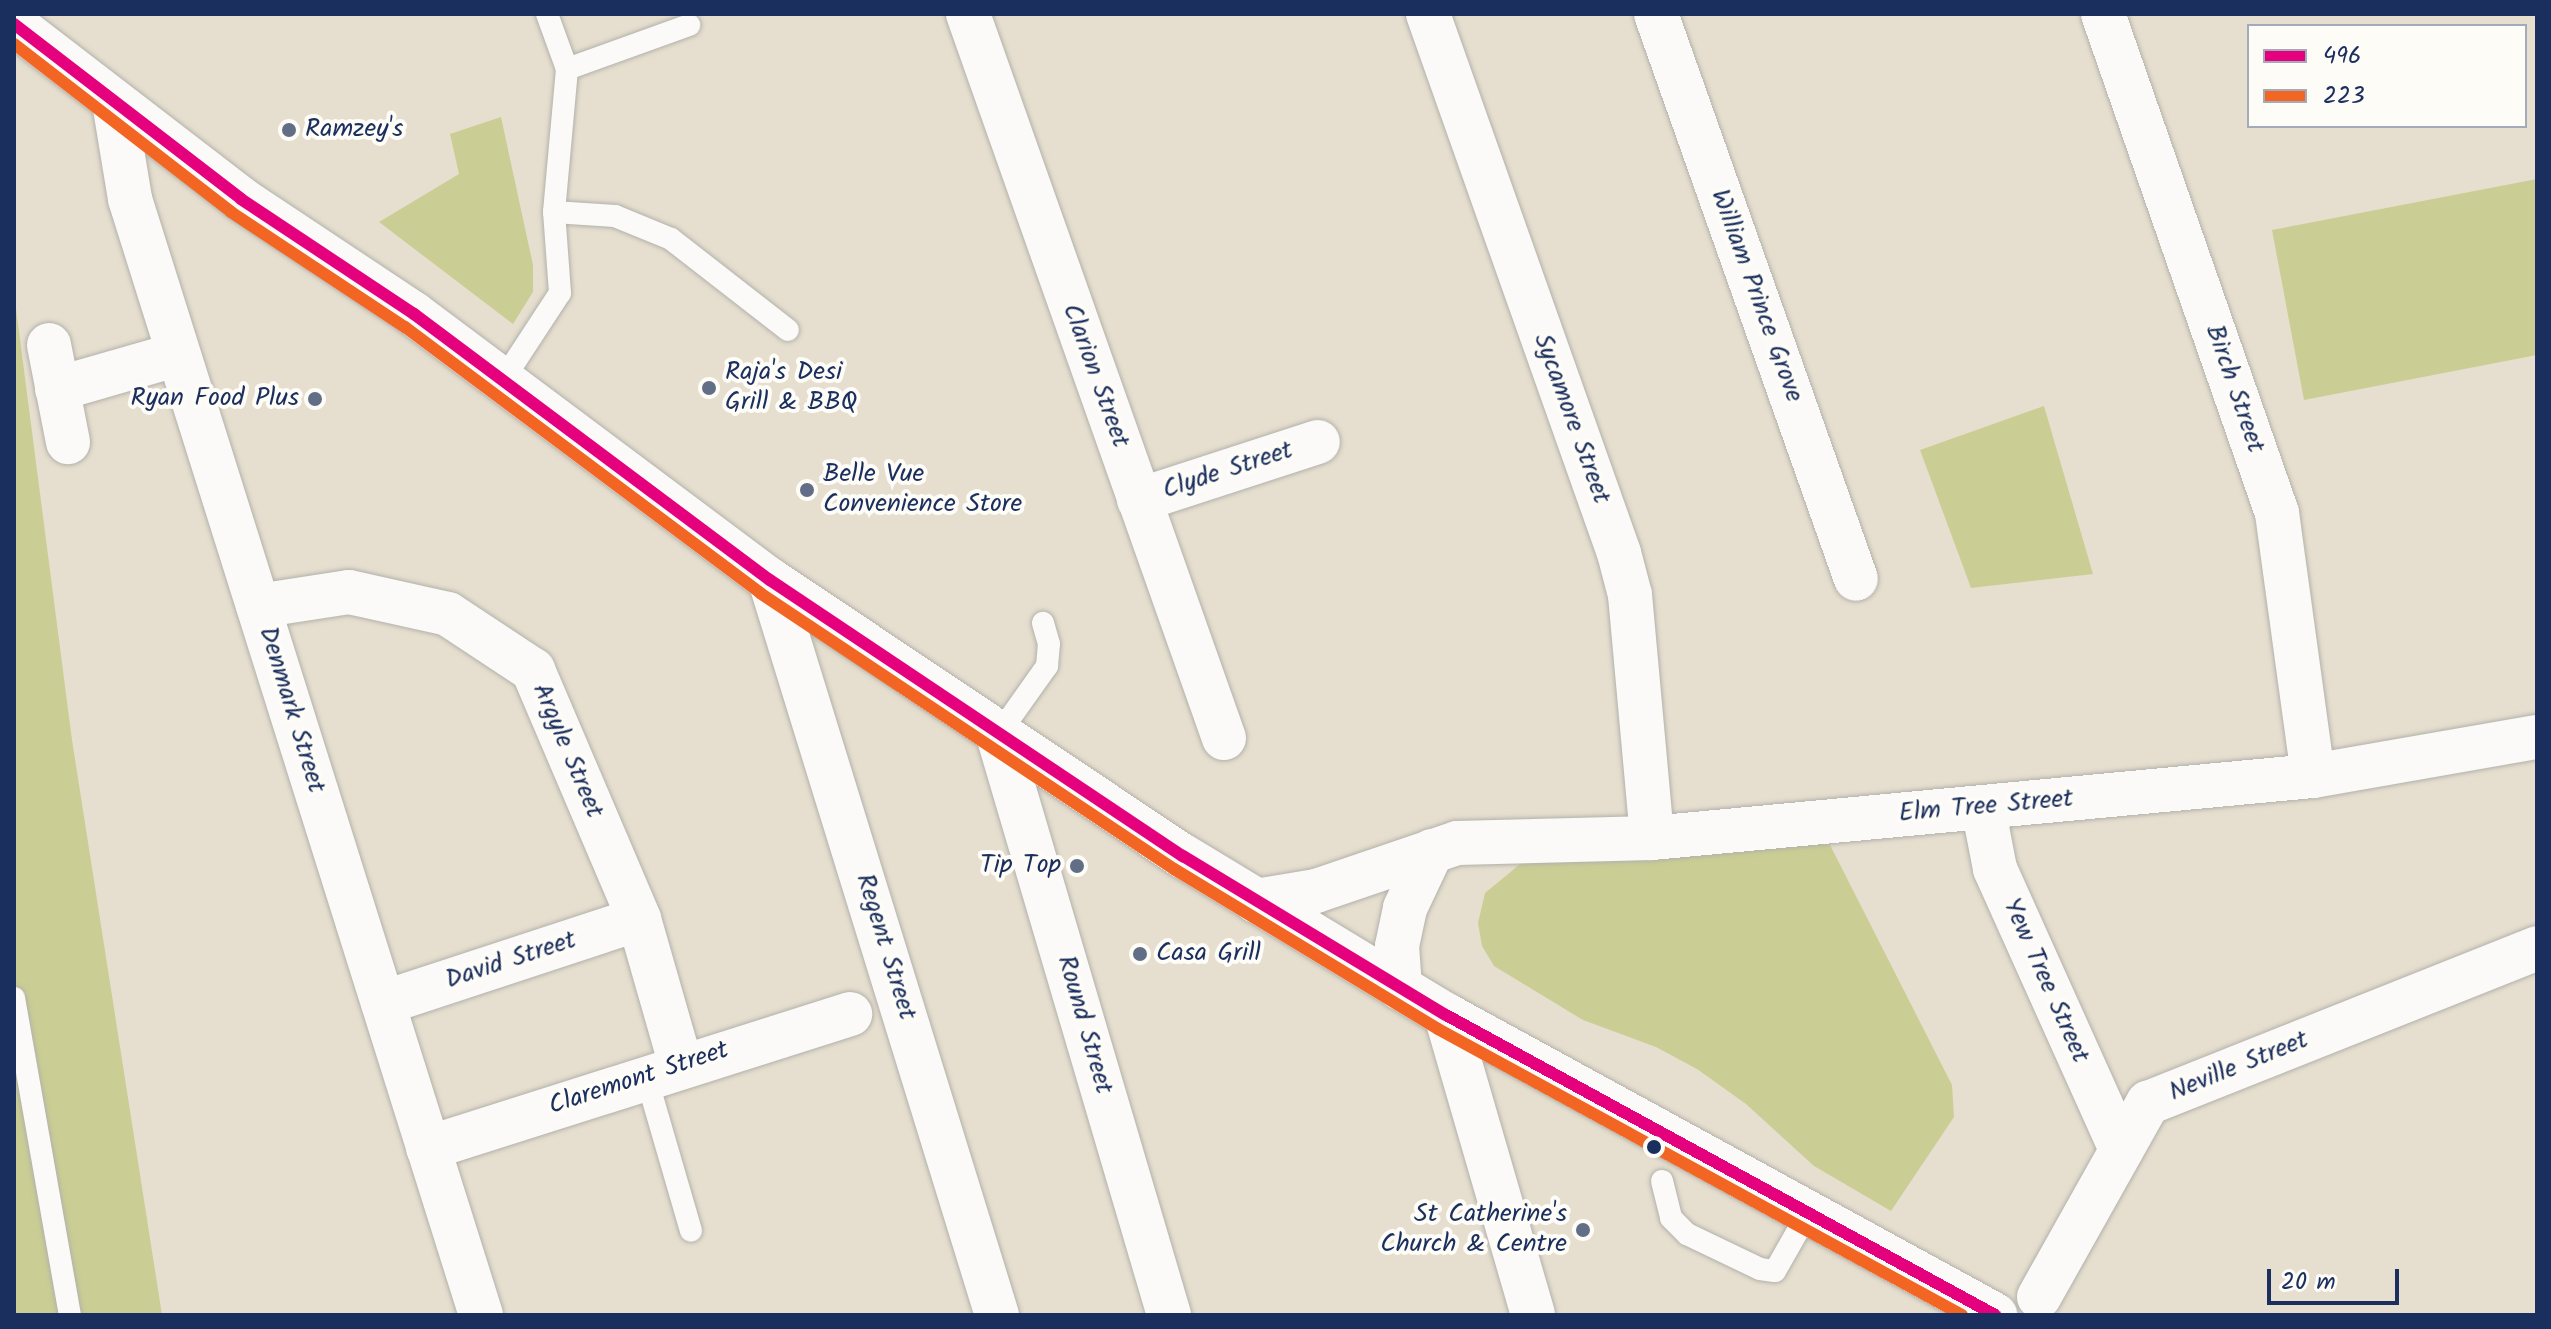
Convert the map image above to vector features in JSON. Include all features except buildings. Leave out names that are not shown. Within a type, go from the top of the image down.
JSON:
[{"type":"main road","name":"Clarion Street","points":[[968,14],[1224,738]]},
{"type":"main road","name":"Sycamore Street","points":[[1428,14],[1619,553],[1630,595],[1652,838]]},
{"type":"main road","name":"William Prince Grove","points":[[1656,14],[1856,579]]},
{"type":"main road","name":"Birch Street","points":[[2103,14],[2277,513],[2313,776]]},
{"type":"main road","points":[[14,24],[241,199],[503,380],[770,580],[998,735],[1256,901],[1446,1015],[1995,1315]]},
{"type":"main road","name":"Denmark Street","points":[[114,102],[130,199],[481,1315]]},
{"type":"main road","points":[[49,345],[68,442]]},
{"type":"main road","points":[[57,389],[178,354]]},
{"type":"main road","name":"Clyde Street","points":[[1139,500],[1318,442]]},
{"type":"main road","name":"Regent Street","points":[[770,580],[997,1315]]},
{"type":"main road","name":"Argyle Street","points":[[258,606],[349,592],[448,614],[533,670],[639,919],[663,1070]]},
{"type":"main road","name":"Round Street","points":[[998,735],[1169,1315]]},
{"type":"main road","name":"Elm Tree Street","points":[[1256,901],[1316,891],[1432,851],[1476,842],[1652,838],[2313,776],[2537,737]]},
{"type":"main road","name":"Yew Tree Street","points":[[1983,807],[1995,869],[2121,1150]]},
{"type":"main road","points":[[1400,988],[1397,946],[1405,908],[1432,851]]},
{"type":"main road","name":"David Street","points":[[383,1003],[639,919]]},
{"type":"main road","name":"Neville Street","points":[[2039,1297],[2148,1103],[2537,948]]},
{"type":"main road","name":"Claremont Street","points":[[428,1148],[663,1070],[850,1014]]},
{"type":"main road","points":[[1446,1015],[1533,1315]]},
{"type":"lane","points":[[503,380],[560,293],[554,212],[567,69],[547,14]]},
{"type":"lane","points":[[567,69],[689,25]]},
{"type":"lane","points":[[554,212],[615,216],[671,239],[788,330]]},
{"type":"lane","points":[[998,735],[1047,666],[1043,623]]},
{"type":"lane","points":[[14,998],[70,1315]]},
{"type":"lane","points":[[663,1070],[691,1231]]},
{"type":"lane","points":[[1662,1181],[1671,1218],[1687,1234],[1760,1269],[1775,1271],[1808,1213]]},
{"type":"green space","points":[[501,117],[533,265],[533,292],[513,324],[379,222],[459,174],[450,134]]},
{"type":"green space","points":[[2537,179],[2537,355],[2304,400],[2272,230]]},
{"type":"green space","points":[[14,293],[72,740],[162,1315],[14,1315]]},
{"type":"green space","points":[[2044,406],[2093,574],[1971,588],[1920,450]]},
{"type":"green space","points":[[1828,841],[1952,1085],[1954,1117],[1891,1211],[1814,1166],[1746,1104],[1697,1069],[1656,1047],[1583,1020],[1494,966],[1482,946],[1478,923],[1485,893],[1525,860]]},
{"type":"transit line","name":"496","points":[[14,24],[241,199],[414,314],[770,580],[1183,856],[1446,1015],[1995,1315]]},
{"type":"transit line","name":"223","points":[[14,44],[231,212],[405,327],[760,593],[1174,869],[1438,1029],[1962,1315]]},
{"type":"place","name":"Ramzey's","points":[[289,130]]},
{"type":"place","name":"Raja's Desi Grill & BBQ","points":[[709,388]]},
{"type":"place","name":"Ryan Food Plus","points":[[315,399]]},
{"type":"place","name":"Belle Vue Convenience Store","points":[[807,490]]},
{"type":"place","name":"Tip Top","points":[[1077,866]]},
{"type":"place","name":"Casa Grill","points":[[1140,954]]},
{"type":"place","name":"St Catherine's Church & Centre","points":[[1583,1230]]}]
